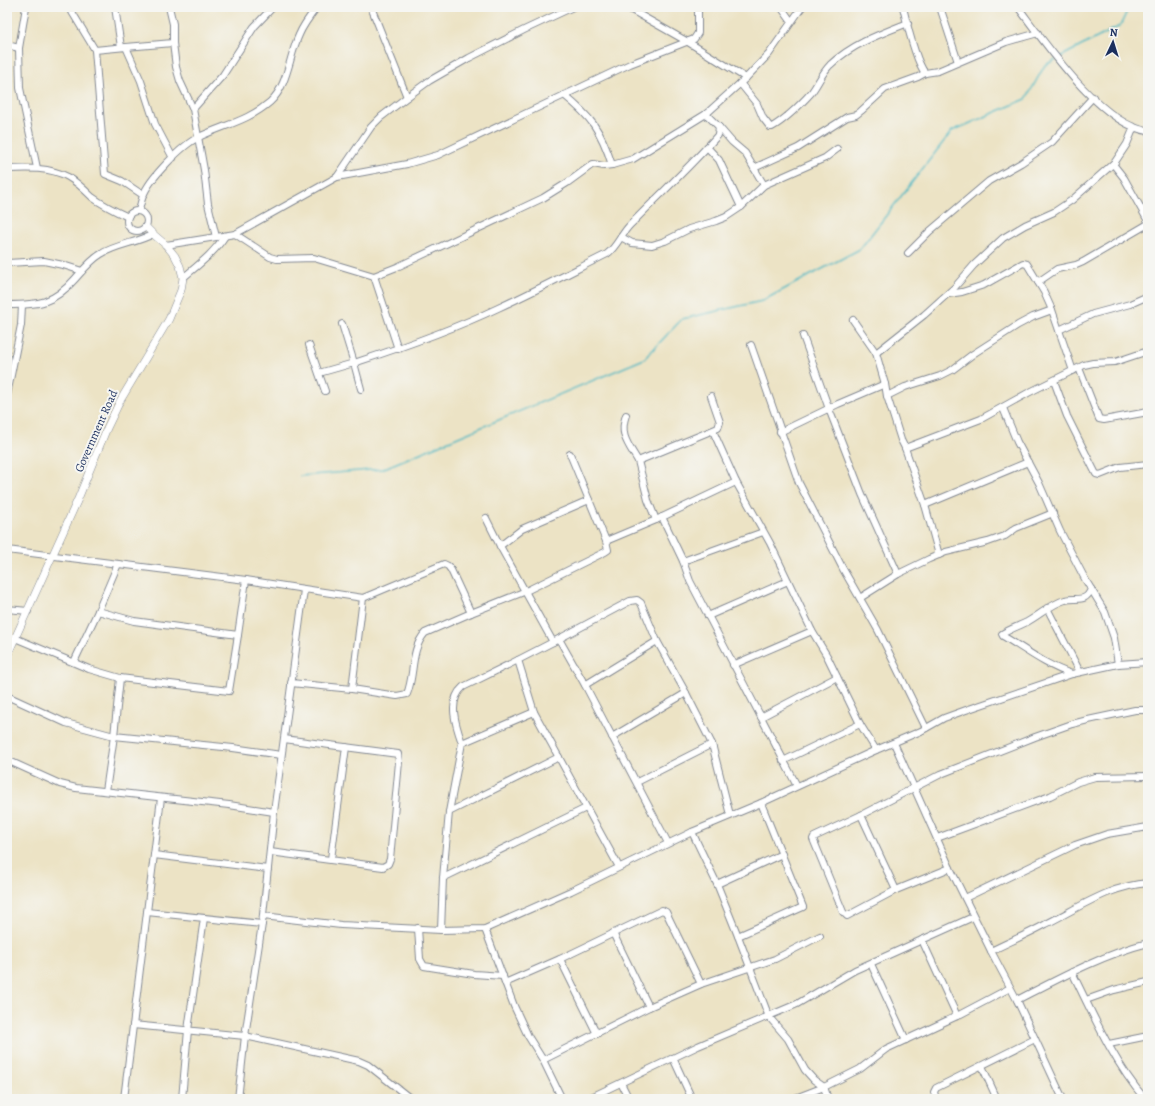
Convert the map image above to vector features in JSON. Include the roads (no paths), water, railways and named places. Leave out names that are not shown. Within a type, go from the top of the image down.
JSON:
[{"type":"street","points":[[26,7],[19,48],[20,88],[36,168]]},
{"type":"street","points":[[69,7],[95,50],[105,174],[122,182],[143,196]]},
{"type":"street","points":[[115,7],[124,47],[141,82],[155,124],[172,158]]},
{"type":"street","points":[[169,7],[173,24],[173,43],[180,81],[193,109],[208,204],[216,237]]},
{"type":"street","points":[[193,109],[223,75],[254,27],[273,7]]},
{"type":"street","points":[[139,211],[143,196],[157,175],[172,158],[198,138],[242,120],[260,110],[271,101],[279,90],[299,34],[317,7]]},
{"type":"street","points":[[371,7],[407,96]]},
{"type":"street","points":[[337,177],[371,127],[381,116],[407,96],[429,81],[469,58],[573,7]]},
{"type":"street","points":[[626,7],[688,42],[746,78]]},
{"type":"street","points":[[166,244],[235,234],[337,177],[407,164],[438,155],[630,64],[688,42],[697,36],[698,7]]},
{"type":"street","points":[[781,7],[792,21]]},
{"type":"street","points":[[235,234],[270,257],[277,259],[314,258],[374,276],[397,267],[542,198],[567,183],[593,164],[604,166],[612,165],[633,159],[706,114],[746,78],[772,50],[802,7]]},
{"type":"street","points":[[903,7],[916,53],[925,73]]},
{"type":"street","points":[[940,7],[958,62]]},
{"type":"street","points":[[1018,7],[1066,69],[1093,97],[1109,112],[1134,127],[1148,131]]},
{"type":"street","points":[[740,83],[757,104],[763,118],[770,127],[772,127],[784,119],[811,93],[826,69],[845,53],[871,38],[908,23]]},
{"type":"street","points":[[754,168],[798,148],[847,117],[856,115],[868,106],[885,89],[925,73],[938,71],[1006,42],[1038,33]]},
{"type":"street","points":[[95,50],[173,43]]},
{"type":"street","points":[[7,45],[19,48]]},
{"type":"street","points":[[564,95],[581,109],[599,132],[612,165]]},
{"type":"street","points":[[908,253],[930,231],[989,182],[1021,164],[1052,142],[1093,97]]},
{"type":"street","points":[[706,114],[729,139],[745,153],[764,185]]},
{"type":"street","points":[[319,373],[398,349],[498,309],[612,251],[631,224],[675,181],[718,135],[719,127]]},
{"type":"street","points":[[876,353],[894,340],[946,295],[1003,238],[1025,225],[1065,206],[1112,164],[1121,154],[1134,127]]},
{"type":"street","points":[[707,147],[719,160],[741,206]]},
{"type":"street","points":[[621,237],[632,243],[652,245],[665,241],[689,229],[726,217],[741,206],[764,185],[825,158],[837,149]]},
{"type":"street","points":[[1112,164],[1124,178],[1148,221]]},
{"type":"street","points":[[7,169],[36,168],[69,177],[107,207],[128,217]]},
{"type":"street","points":[[139,211],[144,213],[147,217],[146,227],[140,231],[132,230],[127,224],[128,217],[132,212],[139,211]]},
{"type":"street","points":[[1038,282],[1057,269],[1083,262],[1148,224]]},
{"type":"street","points":[[146,227],[166,244],[175,256],[180,266],[183,278],[212,254],[225,236]]},
{"type":"street","points":[[7,305],[39,304],[48,301],[64,290],[101,254],[153,234]]},
{"type":"street","points":[[7,263],[44,262],[63,265],[82,271]]},
{"type":"street","points":[[946,295],[984,285],[1024,263],[1027,264],[1044,292],[1059,330],[1099,419],[1104,420],[1148,412]]},
{"type":"street","points":[[374,276],[398,349]]},
{"type":"street","name":"Government Road","points":[[7,656],[78,499],[107,428],[120,401],[169,319],[177,300],[183,278]]},
{"type":"street","points":[[1059,330],[1093,314],[1130,304],[1148,296]]},
{"type":"street","points":[[8,394],[10,364],[21,325],[22,305]]},
{"type":"street","points":[[887,396],[905,387],[940,376],[952,370],[973,354],[1033,317],[1052,310]]},
{"type":"street","points":[[853,320],[876,353],[886,384],[887,396],[901,440],[925,505],[939,555]]},
{"type":"street","points":[[342,324],[362,389]]},
{"type":"street","points":[[803,336],[862,494],[898,574]]},
{"type":"street","points":[[309,345],[324,391]]},
{"type":"street","points":[[751,345],[799,483],[820,525],[878,630],[926,728]]},
{"type":"street","points":[[905,448],[968,424],[1076,369],[1092,363],[1115,362],[1148,351]]},
{"type":"street","points":[[1054,381],[1067,416],[1096,474],[1100,475],[1120,468],[1148,464]]},
{"type":"street","points":[[780,432],[886,384]]},
{"type":"street","points":[[638,461],[718,428],[720,424],[711,396]]},
{"type":"street","points":[[1002,408],[1017,442],[1039,483],[1060,531],[1105,612],[1114,638],[1118,664]]},
{"type":"street","points":[[626,415],[623,426],[624,435],[638,461],[648,500],[683,561],[690,581],[797,786]]},
{"type":"street","points":[[713,431],[736,482],[770,543],[812,631],[827,656],[860,724],[876,750]]},
{"type":"street","points":[[291,683],[352,689],[397,696],[407,694],[417,647],[421,638],[430,630],[526,592],[608,550],[606,541],[570,454]]},
{"type":"street","points":[[925,505],[1028,462]]},
{"type":"street","points":[[606,541],[659,519],[736,482]]},
{"type":"street","points":[[500,546],[522,529],[589,500]]},
{"type":"street","points":[[860,598],[898,574],[939,555],[1005,536],[1016,528],[1053,513]]},
{"type":"street","points":[[486,518],[526,592],[585,685],[668,843]]},
{"type":"street","points":[[683,561],[763,532]]},
{"type":"street","points":[[7,550],[246,580],[363,598],[444,564],[451,570],[471,613]]},
{"type":"street","points":[[74,662],[118,564]]},
{"type":"street","points":[[16,638],[74,662],[120,678],[229,691],[246,580]]},
{"type":"street","points":[[708,616],[788,581]]},
{"type":"street","points":[[1072,674],[1051,666],[1002,635],[1003,633],[1028,621],[1047,608],[1064,601],[1089,595],[1091,589]]},
{"type":"street","points":[[238,1099],[245,1036],[263,916],[281,755],[304,590]]},
{"type":"street","points":[[352,689],[363,598]]},
{"type":"street","points":[[441,930],[449,812],[462,743],[454,714],[455,701],[459,691],[463,687],[633,600],[637,600],[641,603],[657,641],[712,744],[730,815]]},
{"type":"street","points":[[1047,608],[1080,672]]},
{"type":"street","points":[[7,609],[28,611]]},
{"type":"street","points":[[98,611],[134,621],[238,635]]},
{"type":"street","points":[[733,665],[812,631]]},
{"type":"street","points":[[585,685],[657,641]]},
{"type":"street","points":[[518,660],[534,712],[619,867]]},
{"type":"street","points":[[263,916],[341,925],[441,930],[485,929],[571,891],[692,832],[761,803],[966,710],[1072,674],[1118,664],[1148,662]]},
{"type":"street","points":[[761,717],[837,677]]},
{"type":"street","points":[[106,791],[120,678]]},
{"type":"street","points":[[612,737],[686,693]]},
{"type":"street","points":[[7,696],[66,723],[114,736],[233,748],[281,755]]},
{"type":"street","points":[[950,868],[896,890],[847,916],[843,912],[813,839],[814,837],[941,774],[976,759],[1072,724],[1135,710],[1148,710]]},
{"type":"street","points":[[462,743],[534,712]]},
{"type":"street","points":[[783,761],[860,724]]},
{"type":"street","points":[[270,852],[383,866],[388,864],[390,859],[399,762],[398,754],[284,739]]},
{"type":"street","points":[[894,743],[973,917],[1017,1000],[1063,1099]]},
{"type":"street","points":[[637,782],[712,744]]},
{"type":"street","points":[[331,859],[346,747]]},
{"type":"street","points":[[449,812],[559,756]]},
{"type":"street","points":[[7,760],[60,784],[76,788],[229,805],[274,812]]},
{"type":"street","points":[[937,838],[1050,796],[1078,782],[1095,777],[1148,776]]},
{"type":"street","points":[[124,1099],[161,798]]},
{"type":"street","points":[[738,936],[803,907],[761,803]]},
{"type":"street","points":[[444,878],[586,808]]},
{"type":"street","points":[[861,815],[896,890]]},
{"type":"street","points":[[965,898],[1089,839],[1148,827]]},
{"type":"street","points":[[692,832],[717,884],[769,1017],[788,1039],[805,1070],[814,1080],[824,1087],[828,1099]]},
{"type":"street","points":[[717,884],[782,854]]},
{"type":"street","points":[[154,855],[268,869]]},
{"type":"street","points":[[991,952],[1043,926],[1101,894],[1124,886],[1148,883]]},
{"type":"street","points":[[505,983],[560,959],[662,910],[666,912],[701,984]]},
{"type":"street","points":[[147,912],[262,924]]},
{"type":"street","points":[[587,1099],[726,1034],[769,1017],[811,996],[855,970],[973,917]]},
{"type":"street","points":[[182,1099],[188,1030],[204,918]]},
{"type":"street","points":[[418,928],[420,959],[424,966],[474,974],[503,976]]},
{"type":"street","points":[[485,929],[521,1023],[543,1060],[562,1099]]},
{"type":"street","points":[[613,934],[649,1007]]},
{"type":"street","points":[[543,1060],[649,1007],[701,984],[750,968],[780,956],[820,936]]},
{"type":"street","points":[[922,940],[957,1016]]},
{"type":"street","points":[[1017,1000],[1072,972],[1124,950],[1148,943]]},
{"type":"street","points":[[560,959],[597,1034]]},
{"type":"street","points":[[871,964],[906,1040]]},
{"type":"street","points":[[1072,972],[1125,1072],[1145,1099]]},
{"type":"street","points":[[1086,1000],[1114,990],[1148,982]]},
{"type":"street","points":[[793,1099],[824,1087],[860,1069],[886,1049],[957,1016],[1010,988]]},
{"type":"street","points":[[133,1025],[245,1036],[359,1060],[368,1065],[411,1099]]},
{"type":"street","points":[[1109,1044],[1148,1036]]},
{"type":"street","points":[[936,1099],[934,1092],[936,1088],[1035,1039]]},
{"type":"street","points":[[673,1058],[692,1099]]},
{"type":"street","points":[[982,1066],[997,1099]]},
{"type":"street","points":[[621,1084],[629,1099]]},
{"type":"waterway","points":[[1058,58],[1120,26],[1129,7]]},
{"type":"waterway","points":[[300,476],[382,469],[644,359],[682,319],[762,301],[860,249],[952,131],[1026,99],[1045,65],[1055,60]]}]
